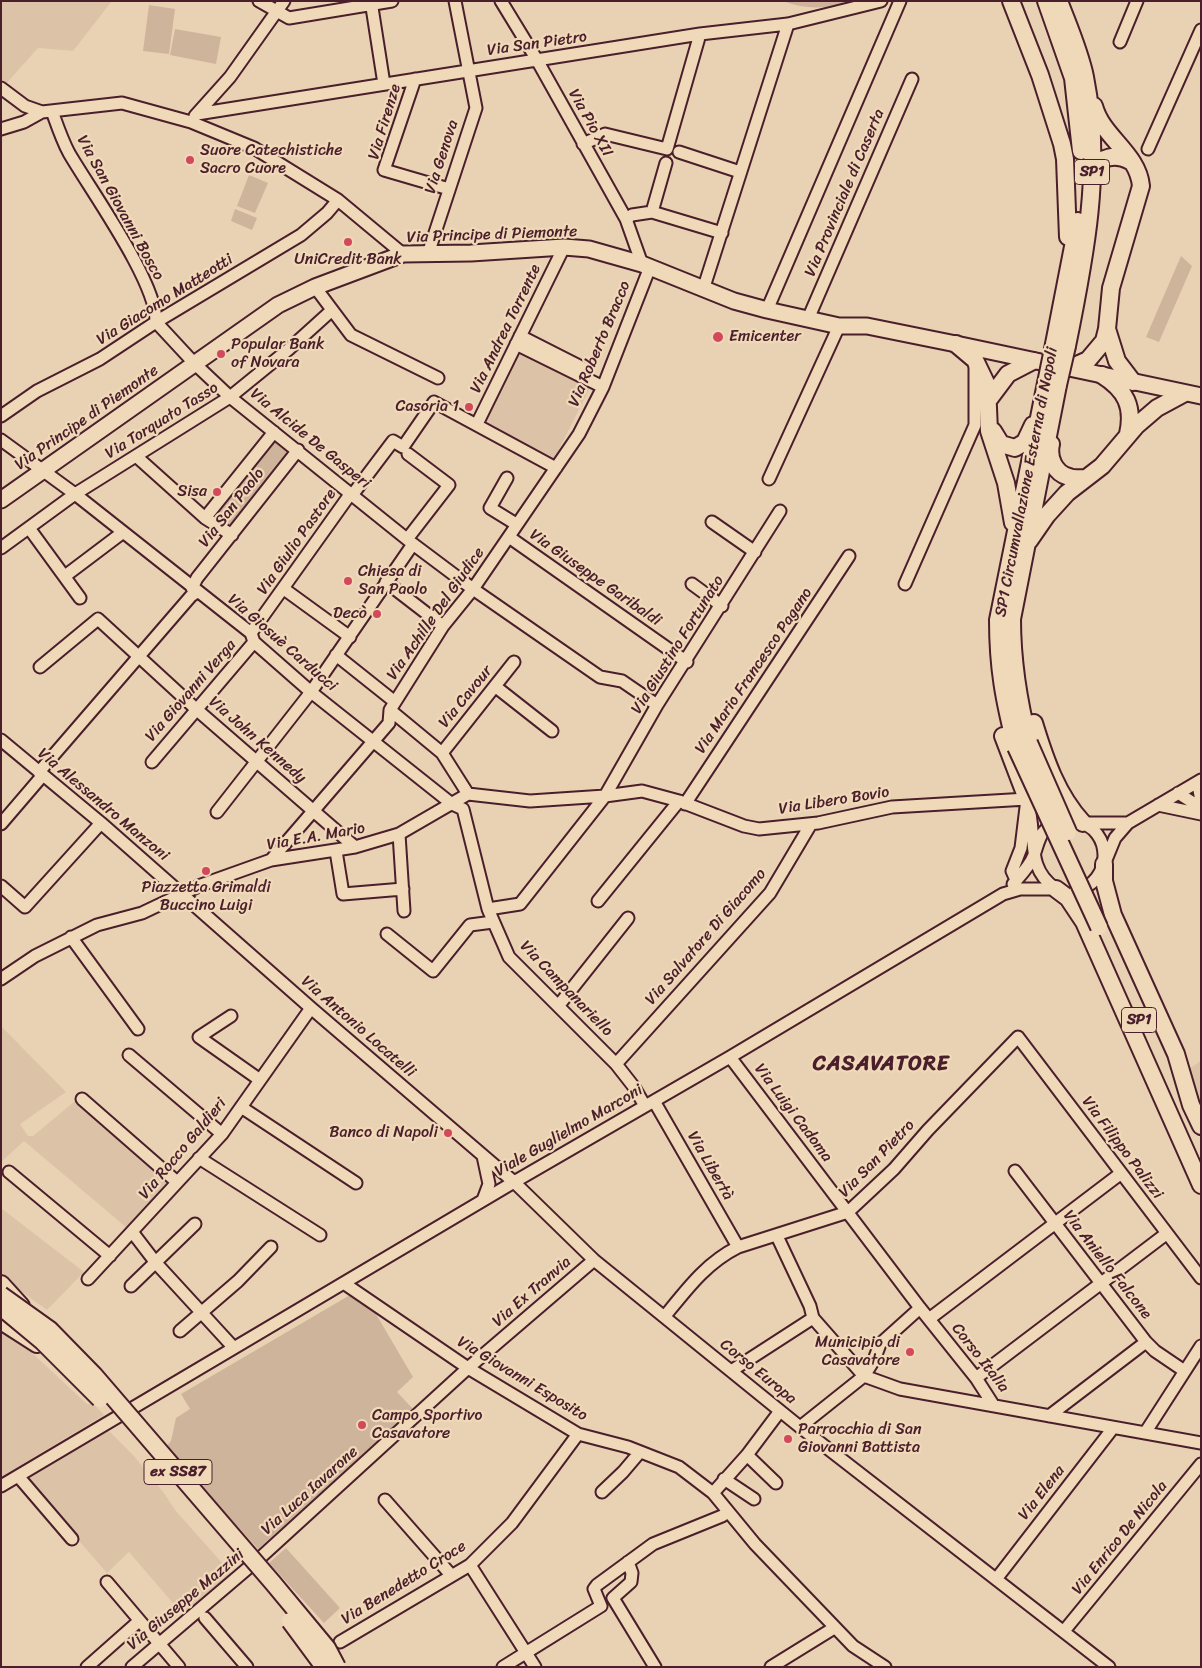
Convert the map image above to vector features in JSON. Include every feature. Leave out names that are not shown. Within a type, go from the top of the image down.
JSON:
[{"type":"highway","points":[[1011,1],[1040,75],[1062,144],[1068,216],[1067,282]]},
{"type":"highway","name":"SP1 Circumvallazione Esterna di Napoli","points":[[1046,1],[1073,78],[1082,170],[1080,205],[1067,282],[1061,345]]},
{"type":"highway","name":"SP1 Circumvallazione Esterna di Napoli","points":[[1059,1],[1085,75],[1090,113],[1092,170],[1090,208],[1080,283],[1061,345],[1052,384],[1013,578],[998,620],[998,656],[1001,686],[1022,745],[1185,1109]]},
{"type":"highway","points":[[1070,368],[1088,360],[1104,341],[1107,329],[1110,288],[1141,186],[1138,170],[1101,124],[1087,90]]},
{"type":"highway","points":[[1092,170],[1097,162],[1105,158],[1124,158],[1130,161]]},
{"type":"highway","points":[[1107,329],[1118,361],[1133,382]]},
{"type":"highway","points":[[956,344],[975,360],[983,374],[990,398],[989,431],[1008,491],[1020,541]]},
{"type":"highway","points":[[990,398],[1008,374],[1032,360]]},
{"type":"highway","points":[[1102,376],[1117,384],[1125,396],[1130,417],[1128,434]]},
{"type":"highway","points":[[1020,541],[1067,493],[1102,466],[1128,434],[1145,418],[1183,394]]},
{"type":"highway","points":[[988,417],[992,429],[1001,444],[1014,448],[1025,442],[1047,410]]},
{"type":"highway","points":[[1047,410],[1053,431],[1050,450],[1052,463],[1069,477],[1085,478]]},
{"type":"highway","points":[[1013,578],[996,606],[989,636],[989,678],[1005,744],[1027,799]]},
{"type":"highway","points":[[1013,578],[1022,666],[1031,714],[1046,761],[1062,796],[1083,823]]},
{"type":"highway","points":[[1104,864],[1104,881],[1114,915],[1176,1054],[1185,1109],[1201,1126]]},
{"type":"highway","points":[[1056,889],[1068,898],[1084,922],[1201,1185]]},
{"type":"highway","name":"SP1","points":[[1185,1109],[1201,1161]]},
{"type":"highway","points":[[1,1284],[26,1312]]},
{"type":"highway","name":"ex SS87","points":[[1,1295],[50,1330],[94,1375],[273,1583],[327,1648],[337,1667]]},
{"type":"highway","name":"ex SS87","points":[[1,1307],[86,1383],[265,1588],[324,1667]]},
{"type":"highway","points":[[1,1321],[59,1357]]},
{"type":"main road","name":"Via Principe di Piemonte","points":[[1,500],[278,305],[315,287],[403,254],[564,247],[589,249],[646,265],[703,290],[767,310],[839,326],[867,326],[1070,368],[1183,394],[1201,396]]},
{"type":"street","points":[[260,1],[289,18],[392,1]]},
{"type":"street","points":[[194,118],[230,78],[284,1]]},
{"type":"street","name":"Via Genova","points":[[428,254],[476,108],[467,70],[455,1]]},
{"type":"street","name":"Via Pio XII","points":[[501,1],[537,60],[582,144],[626,219],[646,265]]},
{"type":"street","name":"Via San Pietro","points":[[194,118],[467,70],[700,34],[788,24],[881,1]]},
{"type":"street","points":[[767,310],[900,1]]},
{"type":"street","points":[[1120,42],[1137,1]]},
{"type":"street","points":[[371,3],[384,84]]},
{"type":"street","points":[[703,290],[788,24]]},
{"type":"street","points":[[1148,148],[1201,30]]},
{"type":"street","points":[[582,144],[604,134],[667,149],[700,34]]},
{"type":"street","name":"Via Firenze","points":[[415,79],[384,170],[448,189]]},
{"type":"street","name":"Via Provinciale di Caserta","points":[[808,319],[912,79]]},
{"type":"street","points":[[1,88],[25,106],[47,112]]},
{"type":"street","points":[[1,129],[47,112],[122,103],[194,118],[254,148],[338,200],[403,254]]},
{"type":"street","name":"Via San Giovanni Bosco","points":[[47,112],[68,151],[146,281],[156,311],[156,322]]},
{"type":"street","points":[[678,152],[740,172]]},
{"type":"street","points":[[652,212],[666,163]]},
{"type":"street","name":"Via Giacomo Matteotti","points":[[1,416],[37,391],[100,360],[156,322],[301,235],[328,213],[338,200]]},
{"type":"street","points":[[626,219],[632,215],[652,212],[722,233]]},
{"type":"street","name":"Via Andrea Torrente","points":[[477,424],[564,247]]},
{"type":"street","name":"Via Roberto Bracco","points":[[579,434],[603,383],[646,265]]},
{"type":"street","points":[[315,287],[331,311],[351,335],[438,378]]},
{"type":"street","name":"Via Torquato Tasso","points":[[1,548],[75,494],[230,397],[289,349],[331,311]]},
{"type":"street","points":[[156,322],[194,363]]},
{"type":"street","points":[[769,479],[839,326]]},
{"type":"street","points":[[518,340],[603,383]]},
{"type":"street","points":[[905,584],[975,425],[975,360]]},
{"type":"street","name":"Via Alcide De Gasperi","points":[[194,363],[230,397],[473,589]]},
{"type":"street","name":"Via Giulio Pastore","points":[[253,637],[284,589],[352,494],[394,441],[403,448],[434,402],[477,424]]},
{"type":"street","points":[[477,424],[556,468]]},
{"type":"street","points":[[205,518],[274,432]]},
{"type":"street","name":"Via Achille Del Giudice","points":[[270,860],[389,723],[393,706],[443,626],[473,589],[579,434]]},
{"type":"street","points":[[1,440],[44,471]]},
{"type":"street","name":"Via San Paolo","points":[[1,824],[137,657],[190,596],[194,590],[197,578],[298,450]]},
{"type":"street","points":[[217,812],[311,692],[350,637],[449,485],[408,454]]},
{"type":"street","points":[[137,456],[205,518],[232,535]]},
{"type":"street","name":"Via Giosuè Carducci","points":[[44,471],[253,637],[311,692],[452,804]]},
{"type":"street","points":[[507,478],[490,508],[516,524]]},
{"type":"street","name":"Via Giustino Fortunato","points":[[488,909],[520,904],[604,796],[658,705],[687,662],[780,511]]},
{"type":"street","points":[[712,522],[755,552]]},
{"type":"street","points":[[29,528],[80,598]]},
{"type":"street","points":[[65,576],[122,533]]},
{"type":"street","name":"Via Giuseppe Garibaldi","points":[[509,537],[687,662]]},
{"type":"street","name":"Via Mario Francesco Pagano","points":[[598,900],[682,802],[850,556]]},
{"type":"street","points":[[386,582],[443,626]]},
{"type":"street","points":[[692,584],[722,606]]},
{"type":"street","points":[[284,589],[350,637]]},
{"type":"street","points":[[473,589],[600,677],[622,681],[658,705]]},
{"type":"street","name":"Via John Kennedy","points":[[40,667],[98,619],[137,657],[355,847]]},
{"type":"street","name":"Via Giovanni Verga","points":[[152,762],[253,637]]},
{"type":"street","points":[[336,656],[442,752],[468,794],[452,804]]},
{"type":"street","name":"Via Cavour","points":[[442,752],[496,687],[514,662]]},
{"type":"street","points":[[496,687],[552,731]]},
{"type":"street","name":"Via Alessandro Manzoni","points":[[1,740],[183,894]]},
{"type":"street","points":[[1027,799],[1032,814],[1036,870],[1044,881],[1056,889],[1070,892],[1083,889],[1095,881],[1115,838],[1128,823],[1201,780]]},
{"type":"street","points":[[1201,780],[1199,790],[1201,801]]},
{"type":"street","name":"Via Libero Bovio","points":[[468,794],[530,801],[604,796],[642,791],[682,802],[744,826],[759,829],[811,824],[892,807],[1027,799]]},
{"type":"street","points":[[1178,793],[1201,808]]},
{"type":"street","points":[[1016,880],[1012,871],[1021,848],[1022,819],[1027,799]]},
{"type":"street","name":"Via E.A. Mario","points":[[1,979],[35,956],[71,937],[97,926],[142,913],[201,885],[270,860],[336,851],[399,834],[452,804]]},
{"type":"street","name":"Via Campanariello","points":[[452,804],[463,809],[488,909],[509,957],[616,1064],[649,1103]]},
{"type":"street","points":[[1158,805],[1201,814]]},
{"type":"street","points":[[1034,856],[1040,836],[1056,823],[1069,820],[1083,823],[1128,823]]},
{"type":"street","points":[[1,886],[25,908],[101,823]]},
{"type":"street","points":[[1083,823],[1095,831],[1102,842],[1104,864]]},
{"type":"street","name":"Via Salvatore Di Giacomo","points":[[616,1064],[770,893],[811,824]]},
{"type":"street","points":[[399,834],[404,911]]},
{"type":"street","points":[[336,851],[344,894],[403,889]]},
{"type":"street","name":"Viale Guglielmo Marconi","points":[[1003,894],[1034,856]]},
{"type":"street","name":"Viale Guglielmo Marconi","points":[[1,1486],[1003,894],[1020,888],[1056,889]]},
{"type":"street","name":"Via Antonio Locatelli","points":[[183,894],[311,1008],[514,1182]]},
{"type":"street","points":[[559,1005],[628,918]]},
{"type":"street","points":[[387,934],[433,971],[470,926],[493,922]]},
{"type":"street","points":[[71,937],[138,1029]]},
{"type":"street","name":"Via Rocco Galdieri","points":[[88,1279],[222,1134],[311,1008]]},
{"type":"street","points":[[231,1016],[199,1038],[260,1080]]},
{"type":"street","name":"Via San Pietro","points":[[665,1316],[710,1264],[738,1247],[848,1212],[894,1169],[928,1130],[1018,1037]]},
{"type":"street","name":"Via Filippo Palizzi","points":[[1018,1037],[1120,1174],[1201,1278]]},
{"type":"street","points":[[129,1054],[222,1134]]},
{"type":"street","name":"Via Luigi Cadoma","points":[[730,1057],[848,1212]]},
{"type":"street","points":[[82,1099],[177,1182]]},
{"type":"street","name":"Via Libertà","points":[[649,1103],[738,1247]]},
{"type":"street","points":[[241,1107],[356,1183]]},
{"type":"street","points":[[483,1200],[489,1184],[484,1156]]},
{"type":"street","points":[[199,1158],[320,1235]]},
{"type":"street","name":"Via Aniello Falcone","points":[[1014,1171],[1146,1342],[1155,1351],[1183,1370]]},
{"type":"street","points":[[9,1172],[110,1256]]},
{"type":"street","points":[[929,1319],[1120,1174]]},
{"type":"street","name":"Corso Europa","points":[[514,1182],[594,1260],[800,1427],[997,1578],[1109,1667]]},
{"type":"street","name":"Corso Italia","points":[[848,1212],[920,1308],[976,1378],[994,1406],[1201,1443]]},
{"type":"street","points":[[131,1286],[195,1224]]},
{"type":"street","points":[[132,1233],[156,1263],[234,1348]]},
{"type":"street","points":[[976,1378],[1166,1234]]},
{"type":"street","points":[[777,1236],[810,1306],[813,1318],[864,1376],[900,1389],[994,1406]]},
{"type":"street","points":[[180,1331],[202,1313],[271,1247]]},
{"type":"street","name":"Via Ex Tranvia","points":[[468,1368],[594,1260]]},
{"type":"street","name":"Via Giovanni Esposito","points":[[345,1284],[468,1368],[578,1434],[640,1452],[679,1467],[714,1493],[755,1544],[834,1628],[853,1646],[880,1666]]},
{"type":"street","points":[[800,1427],[864,1376],[874,1360],[880,1344],[920,1308]]},
{"type":"street","points":[[731,1371],[813,1318]]},
{"type":"street","points":[[1048,1416],[1146,1342]]},
{"type":"street","points":[[1145,1434],[1183,1370],[1201,1346]]},
{"type":"street","name":"Via Luca Iavarone","points":[[262,1557],[468,1368]]},
{"type":"street","points":[[714,1493],[747,1456],[780,1411]]},
{"type":"street","name":"Via Elena","points":[[997,1578],[1113,1428]]},
{"type":"street","name":"Via Benedetto Croce","points":[[340,1642],[470,1564],[512,1523],[578,1434]]},
{"type":"street","points":[[602,1492],[640,1452]]},
{"type":"street","points":[[747,1456],[776,1483]]},
{"type":"street","name":"Via Enrico De Nicola","points":[[1064,1631],[1201,1464]]},
{"type":"street","points":[[18,1476],[72,1539]]},
{"type":"street","points":[[724,1480],[754,1499]]},
{"type":"street","points":[[385,1500],[451,1575]]},
{"type":"street","points":[[600,1606],[594,1589],[628,1562],[654,1544],[684,1533],[728,1512]]},
{"type":"street","name":"Via Giuseppe Mazzini","points":[[132,1667],[262,1557]]},
{"type":"street","points":[[503,1667],[613,1598],[631,1582],[632,1573],[628,1562]]},
{"type":"street","points":[[470,1564],[535,1667]]},
{"type":"street","points":[[107,1582],[179,1667]]},
{"type":"street","points":[[613,1598],[655,1667]]},
{"type":"street","points":[[205,1618],[247,1667]]},
{"type":"street","points":[[87,1667],[139,1621]]},
{"type":"street","points":[[771,1667],[834,1628]]},
{"type":"shaded area","points":[[1,1],[112,1],[73,51],[38,48],[4,86],[1,78]]},
{"type":"shaded area","points":[[783,1],[855,1],[810,7]]},
{"type":"shaded area","points":[[149,5],[175,9],[169,54],[143,51]]},
{"type":"shaded area","points":[[175,29],[221,37],[216,64],[170,55]]},
{"type":"shaded area","points":[[249,175],[268,183],[255,213],[237,206]]},
{"type":"shaded area","points":[[235,209],[257,218],[252,230],[231,221]]},
{"type":"shaded area","points":[[1181,256],[1192,266],[1159,342],[1146,337]]},
{"type":"shaded area","points":[[520,349],[591,386],[553,461],[481,424]]},
{"type":"shaded area","points":[[274,439],[290,450],[228,530],[211,516]]},
{"type":"shaded area","points":[[1,1026],[66,1092],[20,1124],[28,1136],[33,1136],[75,1101],[168,1182],[127,1228],[24,1141],[1,1162]]},
{"type":"shaded area","points":[[1201,1061],[1201,1102],[1187,1070]]},
{"type":"shaded area","points":[[1,1208],[84,1272],[47,1310],[1,1277]]},
{"type":"shaded area","name":"Campo Sportivo Casavatore","points":[[350,1295],[373,1309],[413,1377],[397,1392],[413,1409],[258,1549],[166,1447],[171,1441],[176,1418],[190,1409],[181,1394]]},
{"type":"shaded area","points":[[1,1330],[16,1338],[88,1405],[91,1401],[104,1415],[1,1477]]},
{"type":"shaded area","points":[[108,1430],[134,1456],[164,1493],[175,1510],[232,1574],[184,1616],[129,1552],[107,1573],[26,1480]]},
{"type":"shaded area","points":[[286,1548],[340,1608],[324,1623],[269,1563]]},
{"type":"place","name":"Suore Catechistiche Sacro Cuore","points":[[190,160]]},
{"type":"place","name":"UniCredit Bank","points":[[348,242]]},
{"type":"place","name":"Emicenter","points":[[718,337]]},
{"type":"place","name":"Popular Bank of Novara","points":[[221,354]]},
{"type":"place","name":"Casoria 1","points":[[469,407]]},
{"type":"place","name":"Sisa","points":[[217,492]]},
{"type":"place","name":"Chiesa di San Paolo","points":[[348,581]]},
{"type":"place","name":"Decò","points":[[377,614]]},
{"type":"place","name":"Piazzetta Grimaldi Buccino Luigi","points":[[206,871]]},
{"type":"place","name":"Banco di Napoli","points":[[448,1133]]},
{"type":"place","name":"Municipio di Casavatore","points":[[910,1352]]},
{"type":"place","name":"Campo Sportivo Casavatore","points":[[362,1425]]},
{"type":"place","name":"Parrocchia di San Giovanni Battista","points":[[788,1439]]},
{"type":"district","name":"CASAVATORE","points":[[881,1065]]}]
